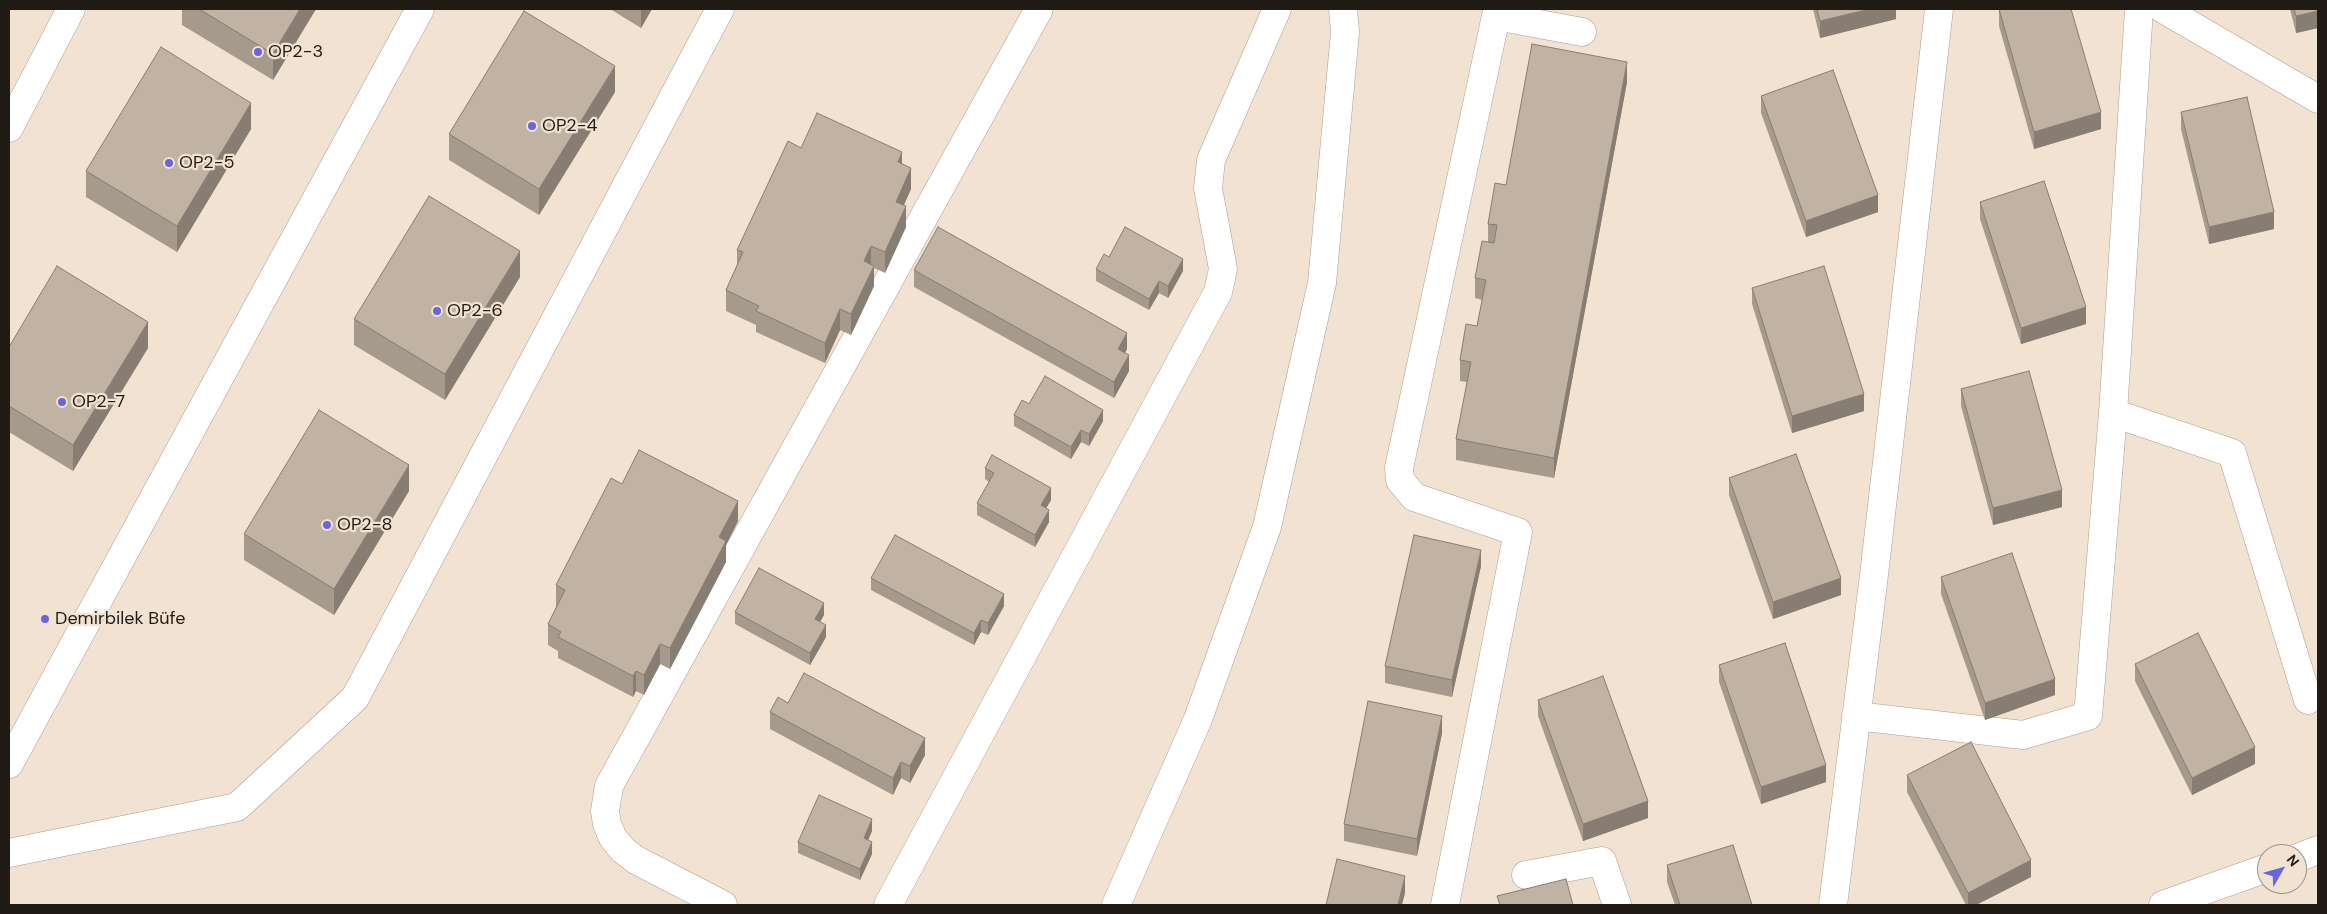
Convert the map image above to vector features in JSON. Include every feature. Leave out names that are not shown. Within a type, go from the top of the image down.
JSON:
[{"type":"street","points":[[9,128],[71,9]]},
{"type":"street","points":[[9,764],[420,9]]},
{"type":"street","points":[[9,853],[237,807],[355,698],[720,9]]},
{"type":"street","points":[[724,905],[636,860],[624,850],[613,838],[607,824],[605,811],[609,786],[1039,9]]},
{"type":"street","points":[[888,905],[1218,292],[1223,269],[1208,188],[1212,160],[1277,9]]},
{"type":"street","points":[[1116,905],[1198,719],[1267,527],[1322,283],[1345,32],[1344,9]]},
{"type":"street","points":[[1832,905],[1939,9]]},
{"type":"street","points":[[1856,716],[2023,735],[2088,716],[2113,413],[2139,9]]},
{"type":"street","points":[[2163,9],[2318,99]]},
{"type":"street","points":[[1445,905],[1518,532],[1414,497],[1400,480],[1399,468],[1496,16],[1582,32]]},
{"type":"street","points":[[2113,413],[2232,453],[2308,700]]},
{"type":"street","points":[[1526,875],[1602,861],[1617,905]]},
{"type":"street","points":[[2163,905],[2257,872]]},
{"type":"building","points":[[199,9],[300,9],[273,54]]},
{"type":"building","points":[[1817,9],[1870,9],[1820,21]]},
{"type":"building","points":[[1999,9],[2071,9],[2101,112],[2034,132]]},
{"type":"building","points":[[2294,9],[2318,9],[2318,11],[2296,16]]},
{"type":"building","name":"OP2-4","points":[[524,11],[615,66],[539,189],[449,134]]},
{"type":"building","points":[[1532,44],[1627,62],[1554,458],[1456,439],[1471,362],[1460,360],[1466,324],[1477,326],[1486,280],[1475,278],[1482,241],[1494,243],[1497,225],[1488,224],[1495,183],[1506,185]]},
{"type":"building","name":"OP2-5","points":[[161,47],[251,103],[177,226],[86,171]]},
{"type":"building","points":[[1833,70],[1878,195],[1806,221],[1761,96]]},
{"type":"building","points":[[2247,97],[2274,212],[2209,227],[2181,112]]},
{"type":"building","points":[[817,113],[902,152],[898,162],[911,168],[896,202],[906,206],[885,252],[871,246],[864,261],[874,266],[851,314],[840,309],[825,343],[756,311],[759,306],[726,290],[743,252],[737,250],[788,141],[801,148]]},
{"type":"building","points":[[2044,181],[2086,307],[2021,328],[1980,202]]},
{"type":"building","name":"OP2-6","points":[[429,196],[520,251],[445,374],[354,319]]},
{"type":"building","points":[[938,227],[1127,333],[1118,349],[1129,355],[1114,382],[914,270]]},
{"type":"building","points":[[1125,227],[1183,259],[1168,286],[1159,281],[1149,299],[1096,269],[1104,254],[1109,257]]},
{"type":"building","name":"OP2-7","points":[[57,266],[148,322],[73,445],[9,406],[9,347]]},
{"type":"building","points":[[1824,266],[1864,394],[1792,416],[1752,288]]},
{"type":"building","points":[[2029,371],[2062,490],[1993,508],[1961,389]]},
{"type":"building","points":[[1045,376],[1103,410],[1089,434],[1081,430],[1071,447],[1014,415],[1022,400],[1029,404]]},
{"type":"building","name":"OP2-8","points":[[319,410],[409,465],[334,589],[244,534]]},
{"type":"building","points":[[639,450],[738,501],[719,537],[726,541],[670,648],[660,644],[644,675],[636,671],[633,676],[558,637],[561,632],[548,624],[565,590],[556,585],[611,478],[622,484]]},
{"type":"building","points":[[1796,454],[1841,578],[1773,602],[1729,478]]},
{"type":"building","points":[[992,455],[1051,488],[1041,505],[1049,510],[1035,535],[977,503],[994,473],[985,468]]},
{"type":"building","points":[[895,535],[1004,594],[988,623],[981,620],[974,633],[871,578]]},
{"type":"building","points":[[1414,535],[1481,550],[1452,680],[1385,666]]},
{"type":"building","points":[[2012,553],[2055,679],[1985,703],[1941,577]]},
{"type":"building","points":[[759,568],[824,603],[815,619],[826,625],[810,653],[735,612]]},
{"type":"building","points":[[2198,633],[2255,747],[2192,778],[2135,664]]},
{"type":"building","points":[[1785,643],[1826,765],[1761,787],[1719,665]]},
{"type":"building","points":[[804,673],[925,738],[910,766],[901,762],[893,778],[770,712],[778,697],[788,703]]},
{"type":"building","points":[[1603,676],[1648,801],[1583,824],[1538,700]]},
{"type":"building","points":[[1368,701],[1442,716],[1417,839],[1344,824]]},
{"type":"building","points":[[1971,742],[2031,860],[1968,893],[1907,775]]},
{"type":"building","points":[[819,795],[872,819],[864,838],[872,842],[860,869],[798,842]]},
{"type":"building","points":[[1733,845],[1752,905],[1680,905],[1667,865]]},
{"type":"building","points":[[1337,859],[1405,876],[1398,905],[1326,905]]},
{"type":"building","points":[[1566,879],[1573,905],[1500,905],[1497,896]]},
{"type":"place","name":"OP2-3","points":[[258,52]]},
{"type":"place","name":"OP2-4","points":[[532,126]]},
{"type":"place","name":"OP2-5","points":[[169,163]]},
{"type":"place","name":"OP2-6","points":[[437,311]]},
{"type":"place","name":"OP2-7","points":[[62,402]]},
{"type":"place","name":"OP2-8","points":[[327,525]]},
{"type":"place","name":"Demirbilek Büfe","points":[[45,619]]}]
